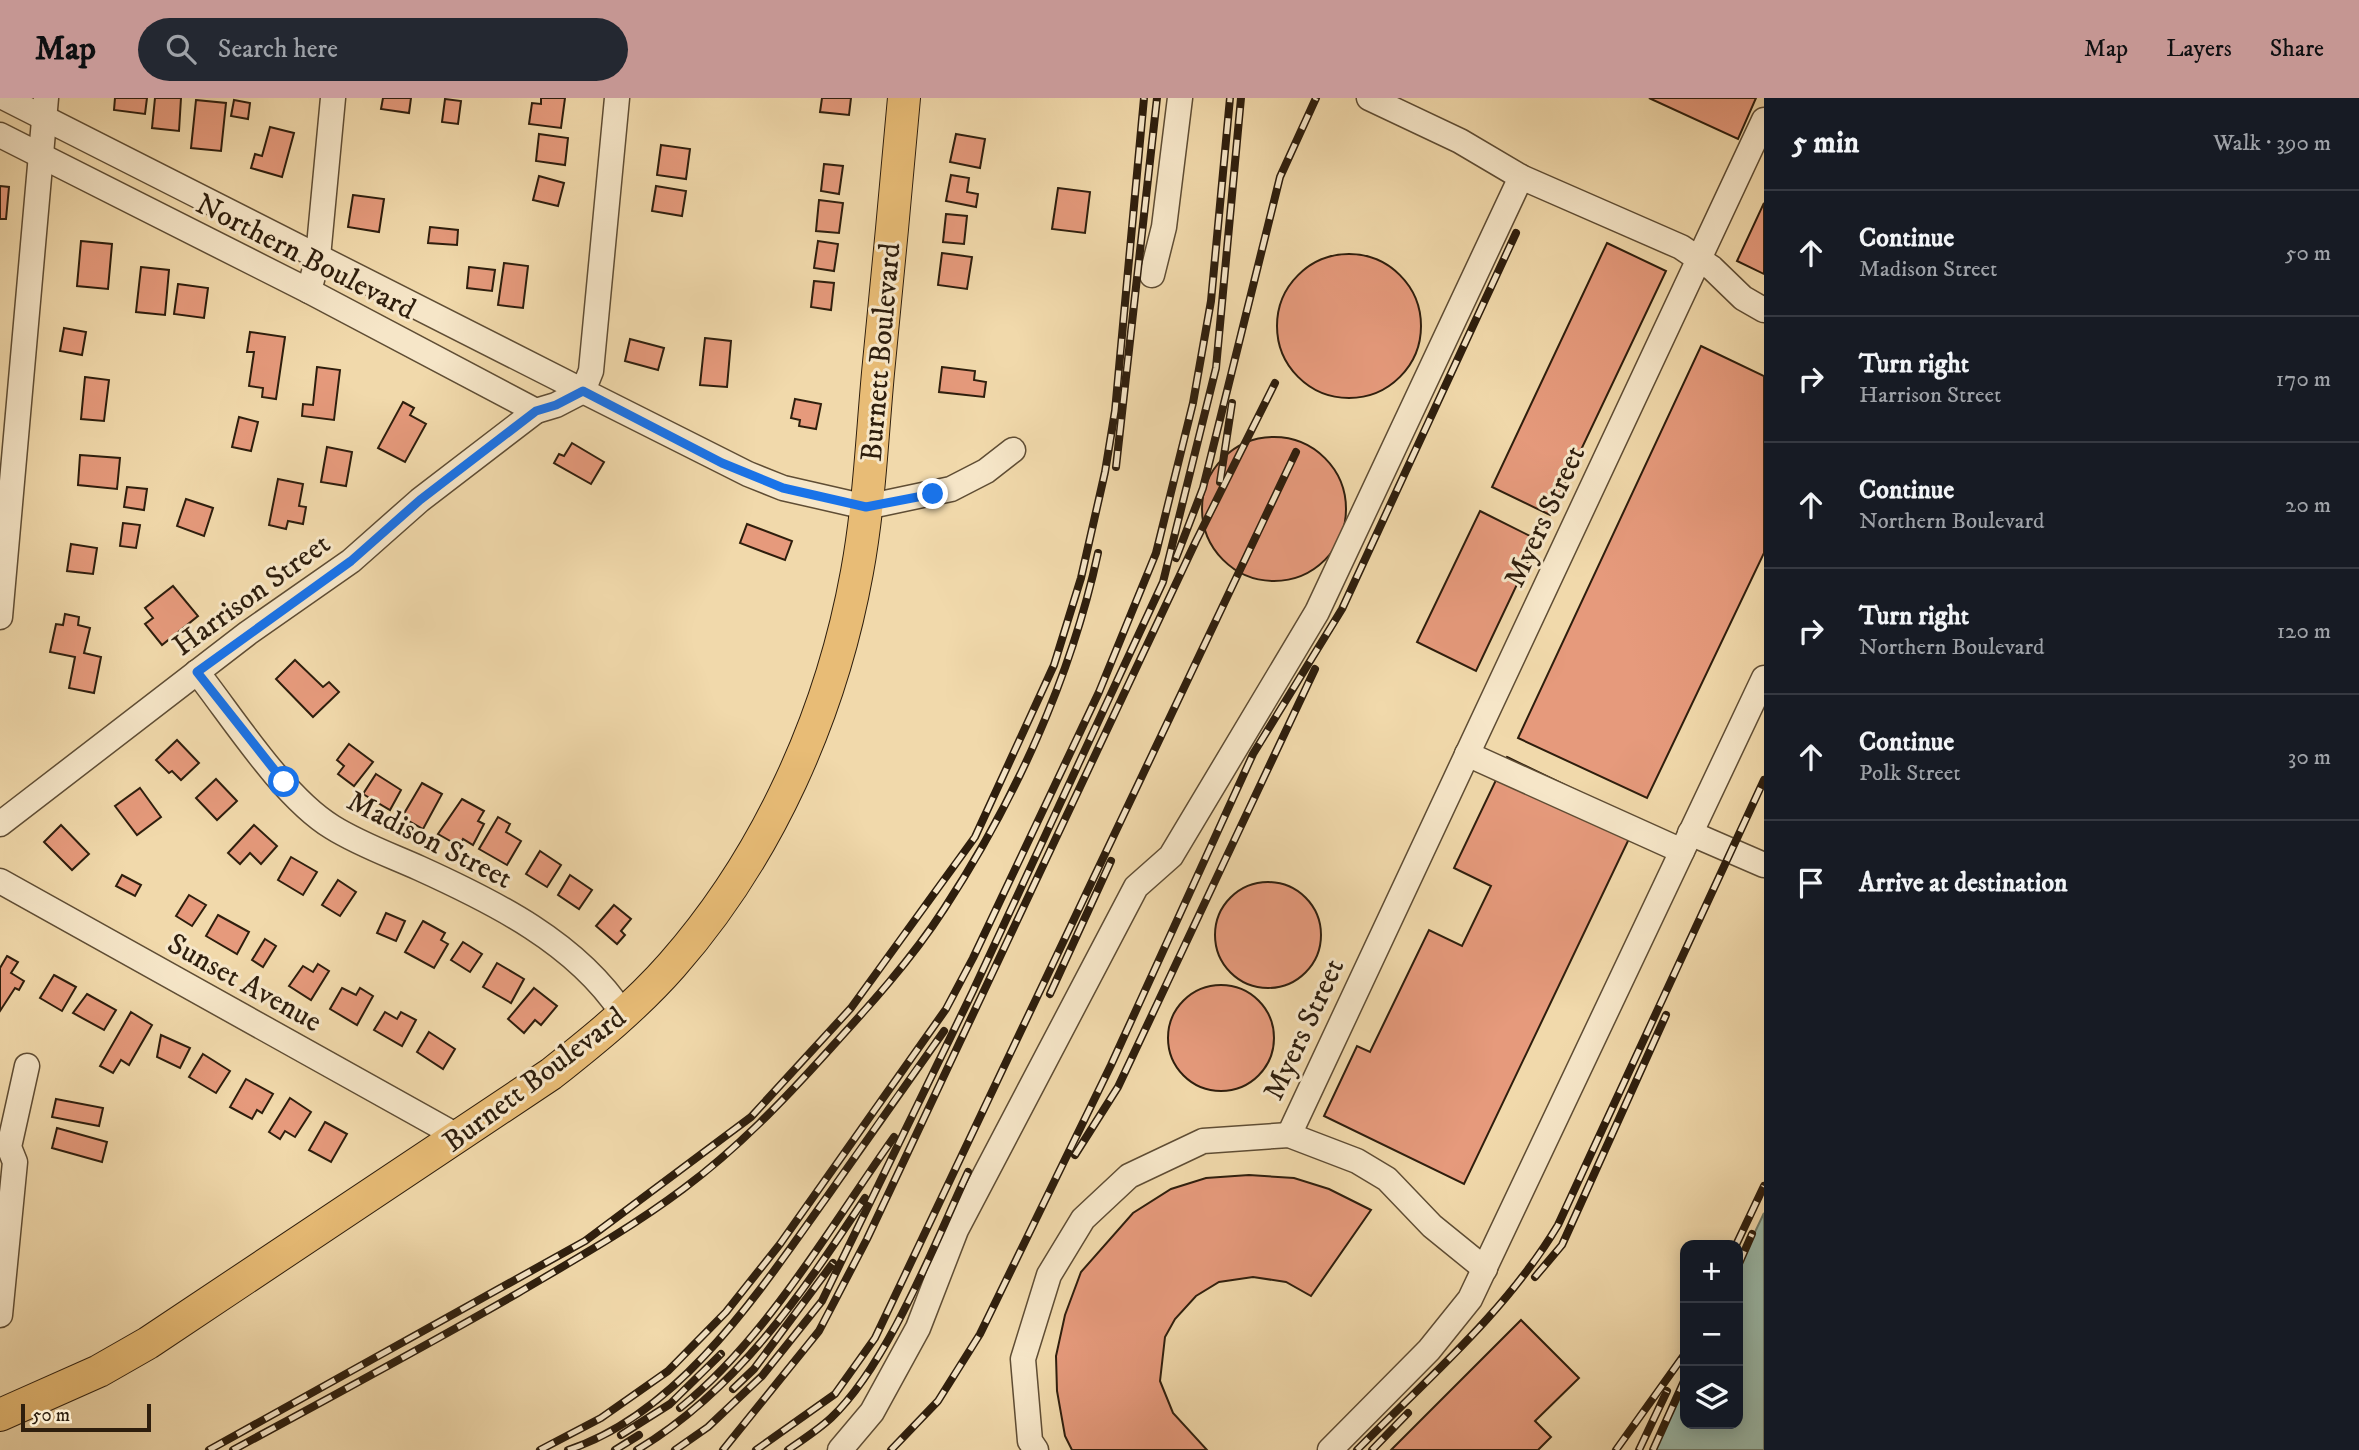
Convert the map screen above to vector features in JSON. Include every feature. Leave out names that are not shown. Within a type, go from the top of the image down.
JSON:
[{"type":"main road","name":"Burnett Boulevard","points":[[0,1415],[99,1371],[148,1343],[551,1074],[623,1014],[673,964],[739,874],[781,802],[814,725],[838,655],[857,571],[866,507],[904,98]]},
{"type":"street","name":"Northern Boulevard","points":[[5,98],[45,108],[318,257],[748,474],[783,488],[866,507]]},
{"type":"street","points":[[309,291],[318,257],[333,98]]},
{"type":"street","points":[[536,411],[556,405],[583,391],[591,371],[617,98]]},
{"type":"street","points":[[1152,275],[1164,227],[1180,98]]},
{"type":"street","points":[[1369,98],[1460,141],[1521,177],[1616,217],[1701,259],[1728,286],[1764,310]]},
{"type":"street","points":[[0,617],[45,108]]},
{"type":"street","name":"Myers Street","points":[[1289,1135],[1764,120]]},
{"type":"street","name":"Northern Boulevard","points":[[0,135],[309,291],[536,411]]},
{"type":"street","points":[[840,1450],[872,1412],[918,1328],[956,1230],[1136,887],[1171,856],[1317,612],[1521,177]]},
{"type":"street","name":"Harrison Street","points":[[0,822],[197,672],[351,561],[420,500],[536,411]]},
{"type":"street","points":[[866,507],[951,489],[986,471],[1013,450]]},
{"type":"street","name":"Madison Street","points":[[197,672],[284,782],[320,819],[528,925],[584,967],[623,1014]]},
{"type":"street","points":[[1330,1450],[1455,1320],[1485,1269],[1764,678]]},
{"type":"street","points":[[1467,754],[1686,842],[1764,864]]},
{"type":"street","name":"Sunset Avenue","points":[[0,881],[459,1137]]},
{"type":"street","points":[[0,1315],[3,1257],[15,1162],[5,1143],[27,1066]]},
{"type":"street","points":[[1036,1450],[1030,1441],[1023,1359],[1049,1275],[1083,1219],[1129,1176],[1203,1141],[1289,1135],[1357,1161],[1387,1179],[1433,1226],[1485,1269]]},
{"type":"shaded area","points":[[1764,1213],[1764,1450],[1651,1450],[1680,1389],[1680,1429],[1743,1429],[1743,1257]]},
{"type":"building","points":[[115,98],[147,98],[145,114],[114,110]]},
{"type":"building","points":[[155,98],[181,98],[179,131],[152,128]]},
{"type":"building","points":[[383,98],[411,98],[409,113],[381,109]]},
{"type":"building","points":[[541,98],[565,98],[561,128],[529,124],[532,103],[541,104]]},
{"type":"building","points":[[822,98],[851,98],[849,115],[820,112]]},
{"type":"building","points":[[1649,98],[1756,98],[1738,139]]},
{"type":"building","points":[[445,99],[461,101],[458,124],[442,122]]},
{"type":"building","points":[[196,100],[226,103],[221,151],[191,148]]},
{"type":"building","points":[[234,100],[250,103],[248,119],[231,116]]},
{"type":"building","points":[[270,127],[294,133],[282,177],[251,168],[255,154],[262,156]]},
{"type":"building","points":[[539,134],[568,138],[565,165],[536,161]]},
{"type":"building","points":[[956,134],[985,139],[980,168],[950,162]]},
{"type":"building","points":[[661,145],[690,149],[686,179],[657,175]]},
{"type":"building","points":[[824,164],[843,166],[839,194],[821,191]]},
{"type":"building","points":[[951,175],[969,178],[967,192],[978,194],[976,207],[946,201]]},
{"type":"building","points":[[539,176],[564,183],[558,206],[533,200]]},
{"type":"building","points":[[0,186],[9,187],[6,219],[0,219]]},
{"type":"building","points":[[656,186],[686,191],[682,216],[652,211]]},
{"type":"building","points":[[1058,188],[1090,192],[1085,233],[1052,229]]},
{"type":"building","points":[[353,195],[384,199],[379,232],[348,227]]},
{"type":"building","points":[[819,200],[843,203],[839,233],[816,231]]},
{"type":"building","points":[[1764,203],[1764,274],[1737,261]]},
{"type":"building","points":[[946,214],[967,216],[964,244],[943,242]]},
{"type":"building","points":[[430,227],[458,230],[457,245],[428,243]]},
{"type":"building","points":[[81,241],[112,244],[108,289],[77,286]]},
{"type":"building","points":[[818,241],[838,244],[834,271],[814,268]]},
{"type":"building","points":[[1607,243],[1666,271],[1550,515],[1492,487]]},
{"type":"building","points":[[942,253],[972,257],[967,289],[938,285]]},
{"type":"building","points":[[1349,254],[1377,259],[1400,275],[1416,298],[1421,326],[1416,354],[1400,377],[1377,393],[1349,398],[1321,393],[1298,377],[1282,354],[1277,326],[1282,298],[1298,275],[1321,259]]},
{"type":"building","points":[[504,263],[528,266],[523,308],[498,305]]},
{"type":"building","points":[[141,267],[169,270],[165,315],[136,312]]},
{"type":"building","points":[[469,267],[495,270],[492,291],[467,288]]},
{"type":"building","points":[[814,281],[834,283],[831,310],[811,307]]},
{"type":"building","points":[[178,284],[208,288],[204,318],[174,314]]},
{"type":"building","points":[[64,328],[86,332],[82,355],[60,351]]},
{"type":"building","points":[[250,332],[285,337],[276,399],[262,397],[263,388],[249,386],[254,352],[247,352]]},
{"type":"building","points":[[705,338],[731,341],[727,387],[700,385]]},
{"type":"building","points":[[630,339],[664,348],[658,370],[625,361]]},
{"type":"building","points":[[1701,346],[1764,376],[1764,553],[1647,798],[1518,738]]},
{"type":"building","points":[[317,367],[340,370],[334,420],[302,416],[303,404],[313,405]]},
{"type":"building","points":[[942,367],[975,371],[974,380],[986,382],[984,397],[939,392]]},
{"type":"building","points":[[85,377],[109,380],[104,421],[81,419]]},
{"type":"building","points":[[795,399],[821,404],[816,429],[799,426],[800,420],[791,418]]},
{"type":"building","points":[[403,402],[414,408],[410,415],[426,424],[405,462],[378,448]]},
{"type":"building","points":[[239,417],[258,422],[251,451],[232,447]]},
{"type":"building","points":[[1274,437],[1302,443],[1325,458],[1340,481],[1346,509],[1340,537],[1325,560],[1302,575],[1274,581],[1246,575],[1223,560],[1208,537],[1202,509],[1208,481],[1223,458],[1246,443]]},
{"type":"building","points":[[572,443],[604,462],[591,484],[554,463],[559,454],[564,456]]},
{"type":"building","points":[[327,447],[352,452],[346,486],[321,482]]},
{"type":"building","points":[[80,455],[120,458],[117,489],[78,485]]},
{"type":"building","points":[[278,479],[303,484],[299,506],[306,507],[303,524],[288,521],[286,529],[269,525]]},
{"type":"building","points":[[127,487],[147,489],[144,510],[124,507]]},
{"type":"building","points":[[186,499],[213,508],[204,536],[177,526]]},
{"type":"building","points":[[1480,511],[1538,540],[1476,671],[1417,642]]},
{"type":"building","points":[[123,523],[140,525],[136,548],[120,546]]},
{"type":"building","points":[[747,524],[792,541],[785,560],[740,543]]},
{"type":"building","points":[[71,544],[97,548],[93,574],[67,571]]},
{"type":"building","points":[[173,586],[198,616],[162,645],[145,624],[153,618],[145,608]]},
{"type":"building","points":[[65,614],[79,617],[78,625],[90,628],[84,653],[101,657],[94,693],[69,688],[75,657],[50,652],[56,624],[63,625]]},
{"type":"building","points":[[295,660],[323,687],[329,682],[339,692],[313,717],[276,679]]},
{"type":"building","points":[[177,740],[199,763],[181,780],[156,760]]},
{"type":"building","points":[[349,744],[373,762],[354,786],[338,774],[344,766],[337,760]]},
{"type":"building","points":[[1507,757],[1638,820],[1464,1184],[1324,1116],[1357,1046],[1370,1052],[1429,930],[1462,946],[1491,886],[1454,868]]},
{"type":"building","points":[[376,774],[401,790],[390,810],[363,794]]},
{"type":"building","points":[[216,779],[237,801],[217,820],[196,798]]},
{"type":"building","points":[[422,783],[442,794],[423,829],[402,817]]},
{"type":"building","points":[[140,788],[161,817],[137,835],[115,806]]},
{"type":"building","points":[[462,799],[484,811],[478,821],[484,824],[473,845],[463,839],[459,846],[438,834]]},
{"type":"building","points":[[498,817],[510,824],[506,832],[521,841],[507,865],[479,849]]},
{"type":"building","points":[[61,825],[89,854],[72,870],[44,842]]},
{"type":"building","points":[[254,825],[277,846],[261,864],[250,853],[240,864],[228,853]]},
{"type":"building","points":[[540,851],[561,865],[547,887],[526,874]]},
{"type":"building","points":[[291,857],[317,872],[303,895],[278,880]]},
{"type":"building","points":[[122,875],[141,885],[135,896],[116,886]]},
{"type":"building","points":[[570,875],[592,890],[579,909],[558,895]]},
{"type":"building","points":[[338,880],[356,892],[340,916],[322,905]]},
{"type":"building","points":[[1268,882],[1288,886],[1306,897],[1317,915],[1321,935],[1317,955],[1306,973],[1288,984],[1268,988],[1248,984],[1230,973],[1219,955],[1215,935],[1219,915],[1230,897],[1248,886]]},
{"type":"building","points":[[189,895],[206,905],[192,926],[176,916]]},
{"type":"building","points":[[614,905],[631,919],[621,931],[625,935],[617,944],[596,926]]},
{"type":"building","points":[[386,913],[405,921],[396,941],[377,933]]},
{"type":"building","points":[[218,915],[249,932],[237,954],[206,936]]},
{"type":"building","points":[[423,921],[445,933],[441,940],[448,944],[434,968],[405,952]]},
{"type":"building","points":[[265,939],[276,946],[263,967],[252,960]]},
{"type":"building","points":[[463,942],[482,954],[470,972],[451,960]]},
{"type":"building","points":[[7,956],[18,962],[11,973],[24,981],[19,990],[15,988],[0,1011],[0,968]]},
{"type":"building","points":[[497,963],[524,979],[511,1003],[483,987]]},
{"type":"building","points":[[318,964],[329,971],[311,1000],[289,986],[303,966],[313,972]]},
{"type":"building","points":[[54,975],[76,987],[62,1011],[40,998]]},
{"type":"building","points":[[1221,985],[1241,989],[1259,1000],[1270,1018],[1274,1038],[1270,1058],[1259,1076],[1241,1087],[1221,1091],[1201,1087],[1183,1076],[1172,1058],[1168,1038],[1172,1018],[1183,1000],[1201,989]]},
{"type":"building","points":[[342,988],[356,995],[360,988],[373,996],[357,1025],[330,1009]]},
{"type":"building","points":[[534,988],[557,1006],[541,1025],[535,1020],[524,1033],[508,1019]]},
{"type":"building","points":[[87,994],[116,1010],[104,1030],[73,1013]]},
{"type":"building","points":[[131,1012],[152,1025],[129,1065],[121,1060],[113,1073],[100,1066]]},
{"type":"building","points":[[385,1012],[397,1019],[401,1012],[416,1020],[402,1046],[374,1030]]},
{"type":"building","points":[[429,1032],[455,1049],[443,1069],[417,1052]]},
{"type":"building","points":[[161,1035],[190,1048],[180,1068],[157,1057]]},
{"type":"building","points":[[203,1054],[230,1071],[216,1093],[189,1077]]},
{"type":"building","points":[[246,1079],[273,1094],[262,1113],[257,1110],[252,1119],[230,1107]]},
{"type":"building","points":[[290,1098],[311,1112],[295,1137],[285,1131],[280,1139],[269,1132]]},
{"type":"building","points":[[56,1099],[103,1108],[99,1126],[52,1117]]},
{"type":"building","points":[[325,1122],[347,1134],[331,1162],[309,1150]]},
{"type":"building","points":[[57,1128],[107,1142],[102,1162],[52,1148]]},
{"type":"building","points":[[1249,1175],[1294,1178],[1329,1189],[1371,1210],[1311,1296],[1286,1282],[1253,1277],[1219,1282],[1196,1296],[1175,1319],[1165,1337],[1160,1381],[1173,1413],[1207,1450],[1072,1450],[1065,1436],[1057,1391],[1056,1356],[1065,1315],[1081,1272],[1133,1213],[1171,1189],[1206,1178]]},
{"type":"building","points":[[1521,1320],[1579,1378],[1535,1421],[1551,1437],[1538,1450],[1391,1450]]},
{"type":"railway","points":[[209,1450],[585,1241],[751,1117],[851,1008],[975,837],[1054,665],[1081,578],[1105,472],[1115,411],[1144,98]]},
{"type":"railway","points":[[1116,467],[1157,98]]},
{"type":"railway","points":[[540,1450],[601,1418],[668,1371],[726,1312],[780,1244],[946,1009],[973,958],[1099,692],[1156,553],[1193,403],[1211,301],[1230,98]]},
{"type":"railway","points":[[675,1450],[708,1427],[762,1376],[822,1301],[973,991],[1163,582],[1216,368],[1241,98]]},
{"type":"railway","points":[[1176,558],[1203,488],[1280,177],[1316,98]]},
{"type":"railway","points":[[891,1450],[938,1401],[980,1334],[1111,1065],[1253,754],[1342,609],[1516,233]]},
{"type":"railway","points":[[723,1450],[819,1331],[867,1239],[1196,541],[1275,383]]},
{"type":"railway","points":[[1220,482],[1232,403]]},
{"type":"railway","points":[[756,1450],[835,1394],[875,1338],[1296,452]]},
{"type":"railway","points":[[233,1450],[483,1313],[623,1230],[703,1173],[777,1106],[904,964],[970,868],[1016,782],[1056,692],[1087,600],[1098,553]]},
{"type":"railway","points":[[1075,1155],[1118,1087],[1315,669]]},
{"type":"railway","points":[[1357,1450],[1490,1316],[1537,1257],[1558,1225],[1764,780]]},
{"type":"railway","points":[[1050,994],[1111,861]]},
{"type":"railway","points":[[1535,1277],[1562,1245],[1666,1015]]},
{"type":"railway","points":[[568,1450],[608,1432],[646,1408],[681,1379],[714,1346],[772,1273],[944,1031]]},
{"type":"railway","points":[[680,1408],[712,1380],[769,1315],[894,1137]]},
{"type":"railway","points":[[788,1450],[831,1418],[872,1367],[925,1268],[968,1172]]},
{"type":"railway","points":[[1738,1240],[1764,1186]]},
{"type":"railway","points":[[637,1450],[673,1426],[737,1369],[765,1338],[817,1270],[865,1198]]},
{"type":"railway","points":[[1743,1255],[1752,1234]]},
{"type":"railway","points":[[733,1389],[754,1369],[833,1263]]},
{"type":"railway","points":[[621,1435],[670,1404],[721,1354]]},
{"type":"railway","points":[[1616,1450],[1680,1361]]},
{"type":"railway","points":[[1653,1450],[1680,1390]]},
{"type":"railway","points":[[1639,1450],[1667,1391]]},
{"type":"railway","points":[[1372,1450],[1408,1413]]},
{"type":"railway","points":[[615,1450],[639,1435]]},
{"type":"route","points":[[284,782],[197,672],[351,561],[420,500],[536,411],[556,405],[583,391],[722,463],[783,488],[866,507],[933,494]]}]
